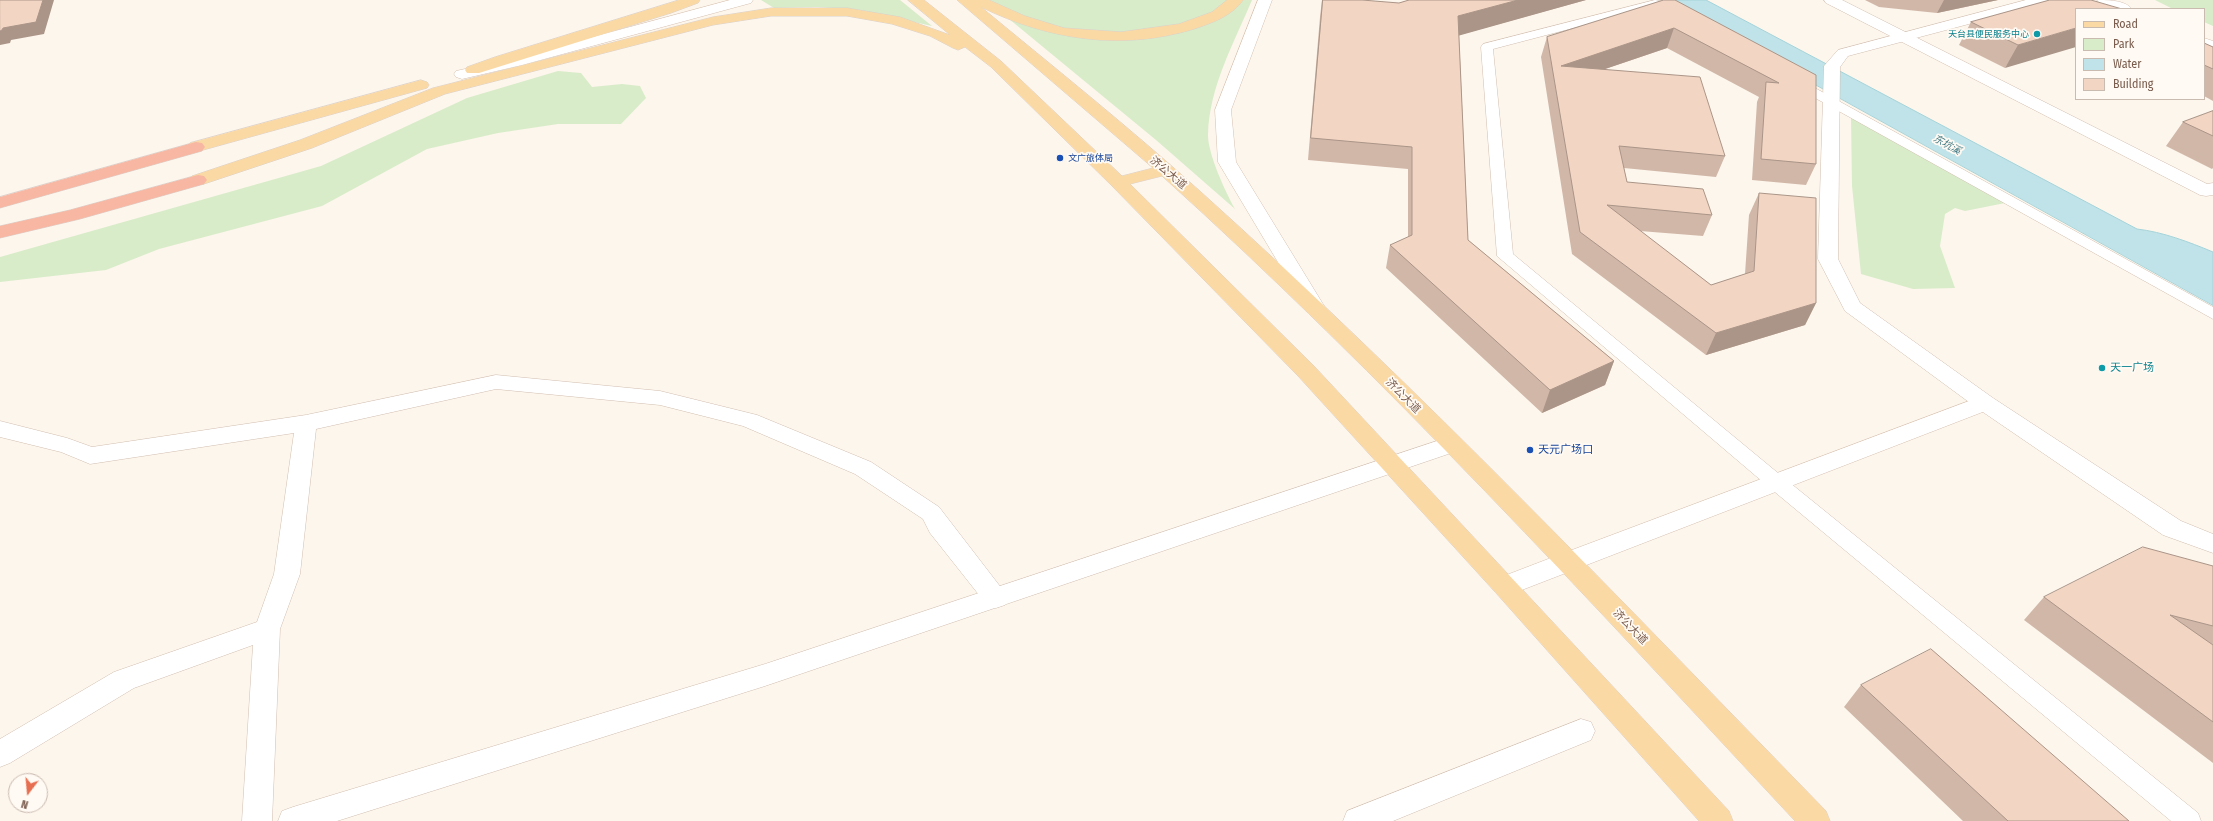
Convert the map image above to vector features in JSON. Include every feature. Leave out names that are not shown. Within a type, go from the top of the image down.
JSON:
[{"type":"highway","points":[[0,203],[196,147]]},
{"type":"highway","points":[[0,232],[74,215],[198,180]]},
{"type":"main road","points":[[198,180],[306,144],[439,92],[514,56],[649,17],[693,0]]},
{"type":"main road","points":[[915,0],[996,64],[1118,182],[1306,371],[1506,586],[1718,821]]},
{"type":"main road","name":"济公大道","points":[[964,0],[1164,170],[1317,312],[1452,444],[1815,821]]},
{"type":"main road","points":[[978,0],[1015,18],[1064,32],[1119,36],[1185,28],[1218,15],[1236,0]]},
{"type":"main road","points":[[196,147],[466,78],[523,65],[673,24],[735,10],[774,6],[847,12],[895,20],[935,34],[996,64]]},
{"type":"main road","points":[[466,78],[531,69],[713,21],[735,10]]},
{"type":"main road","points":[[1118,182],[1164,170]]},
{"type":"street","points":[[735,10],[746,0]]},
{"type":"street","points":[[1265,0],[1223,110],[1227,162],[1317,312]]},
{"type":"street","points":[[1831,0],[2206,191],[2213,188]]},
{"type":"street","points":[[2042,0],[1843,53],[1832,66],[1828,260],[1852,307],[1985,403],[2172,528],[2213,544]]},
{"type":"street","points":[[2104,0],[2123,8]]},
{"type":"street","points":[[1660,5],[1487,47],[1504,256],[1777,483],[2189,821]]},
{"type":"street","points":[[1782,74],[2213,314]]},
{"type":"street","points":[[0,429],[68,446],[90,456],[306,423],[496,382],[660,398],[749,420],[863,468],[931,513],[939,526],[996,598]]},
{"type":"street","points":[[1506,586],[1985,403]]},
{"type":"street","points":[[257,821],[267,629],[286,574],[306,423]]},
{"type":"street","points":[[294,821],[765,675],[1452,444]]},
{"type":"street","points":[[0,754],[124,680],[267,629]]},
{"type":"street","points":[[1358,821],[1581,731]]},
{"type":"green space","points":[[761,0],[900,0],[932,26],[860,10],[817,7],[774,8]]},
{"type":"green space","points":[[986,0],[1252,0],[1230,49],[1218,83],[1209,117],[1208,135],[1211,152],[1222,183],[1235,209],[1156,140]]},
{"type":"green space","points":[[2155,0],[2213,0],[2213,26],[2205,22],[2205,8],[2171,8]]},
{"type":"green space","points":[[558,71],[581,73],[592,87],[622,84],[640,86],[646,98],[621,124],[558,124],[498,133],[427,149],[322,206],[159,249],[106,270],[0,282],[0,257],[321,166],[467,98]]},
{"type":"green space","points":[[1851,117],[2005,203],[1965,211],[1955,208],[1945,214],[1940,246],[1955,288],[1913,289],[1861,274],[1852,186]]},
{"type":"water","name":"东坑溪","points":[[1663,0],[1706,0],[2137,229],[2166,235],[2213,252],[2213,305]]},
{"type":"building","points":[[0,0],[43,0],[36,22],[3,28],[0,31]]},
{"type":"building","points":[[1323,0],[1362,0],[1399,3],[1409,0],[1518,0],[1458,16],[1468,240],[1614,361],[1550,390],[1390,245],[1412,235],[1412,147],[1311,138]]},
{"type":"building","points":[[1664,0],[1675,0],[1816,75],[1816,164],[1761,159],[1766,82],[1779,83],[1674,28],[1561,66],[1700,77],[1725,156],[1619,146],[1627,182],[1703,189],[1712,215],[1607,205],[1711,285],[1754,271],[1759,193],[1816,198],[1816,303],[1716,333],[1580,232],[1547,37]]},
{"type":"building","points":[[2050,0],[2091,0],[2119,8],[2075,8],[2075,28],[2018,45],[1971,22]]},
{"type":"building","points":[[2205,43],[2213,47],[2213,69],[2205,65]]},
{"type":"building","points":[[2213,111],[2213,136],[2183,122]]},
{"type":"building","points":[[2143,547],[2213,566],[2213,626],[2170,615],[2213,645],[2213,722],[2044,597]]},
{"type":"building","points":[[1931,649],[2129,821],[2008,821],[1861,685]]},
{"type":"place","name":"天台县便民服务中心","points":[[2037,34]]},
{"type":"place","name":"文广旅体局","points":[[1060,158]]},
{"type":"place","name":"天一广场","points":[[2102,368]]},
{"type":"place","name":"天元广场口","points":[[1530,450]]}]
